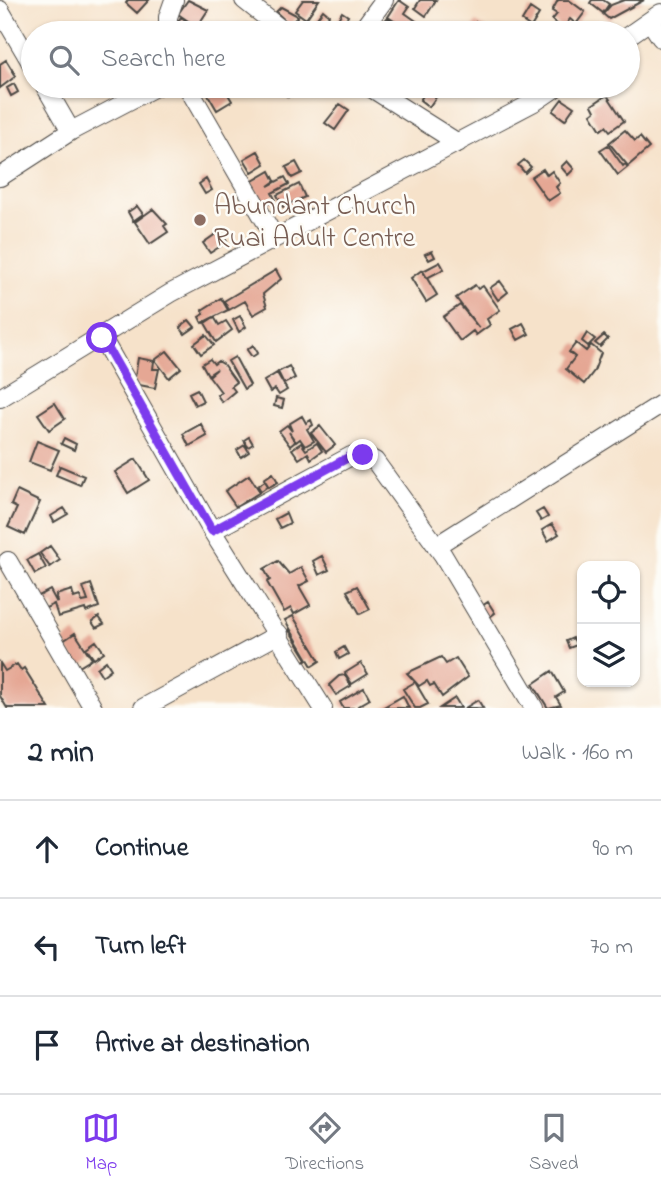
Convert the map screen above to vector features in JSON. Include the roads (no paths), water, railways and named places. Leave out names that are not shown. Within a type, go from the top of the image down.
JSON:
[{"type":"street","points":[[168,21],[174,0]]},
{"type":"street","points":[[244,0],[271,21]]},
{"type":"street","points":[[369,21],[384,0]]},
{"type":"street","points":[[0,10],[21,46]]},
{"type":"street","points":[[640,28],[656,17],[661,38]]},
{"type":"street","points":[[52,98],[71,131]]},
{"type":"street","points":[[0,177],[71,131],[134,98]]},
{"type":"street","points":[[194,98],[275,238]]},
{"type":"street","points":[[387,98],[458,143]]},
{"type":"street","points":[[0,398],[102,338],[171,293],[542,98]]},
{"type":"street","points":[[102,338],[212,531],[323,708]]},
{"type":"street","points":[[436,546],[661,404]]},
{"type":"street","points":[[212,531],[351,456],[363,455],[375,461],[436,546],[534,708]]},
{"type":"street","points":[[8,561],[93,708]]},
{"type":"street","points":[[144,708],[278,634]]},
{"type":"place","name":"Abundant Church Ruai Adult Centre","points":[[200,220]]}]
